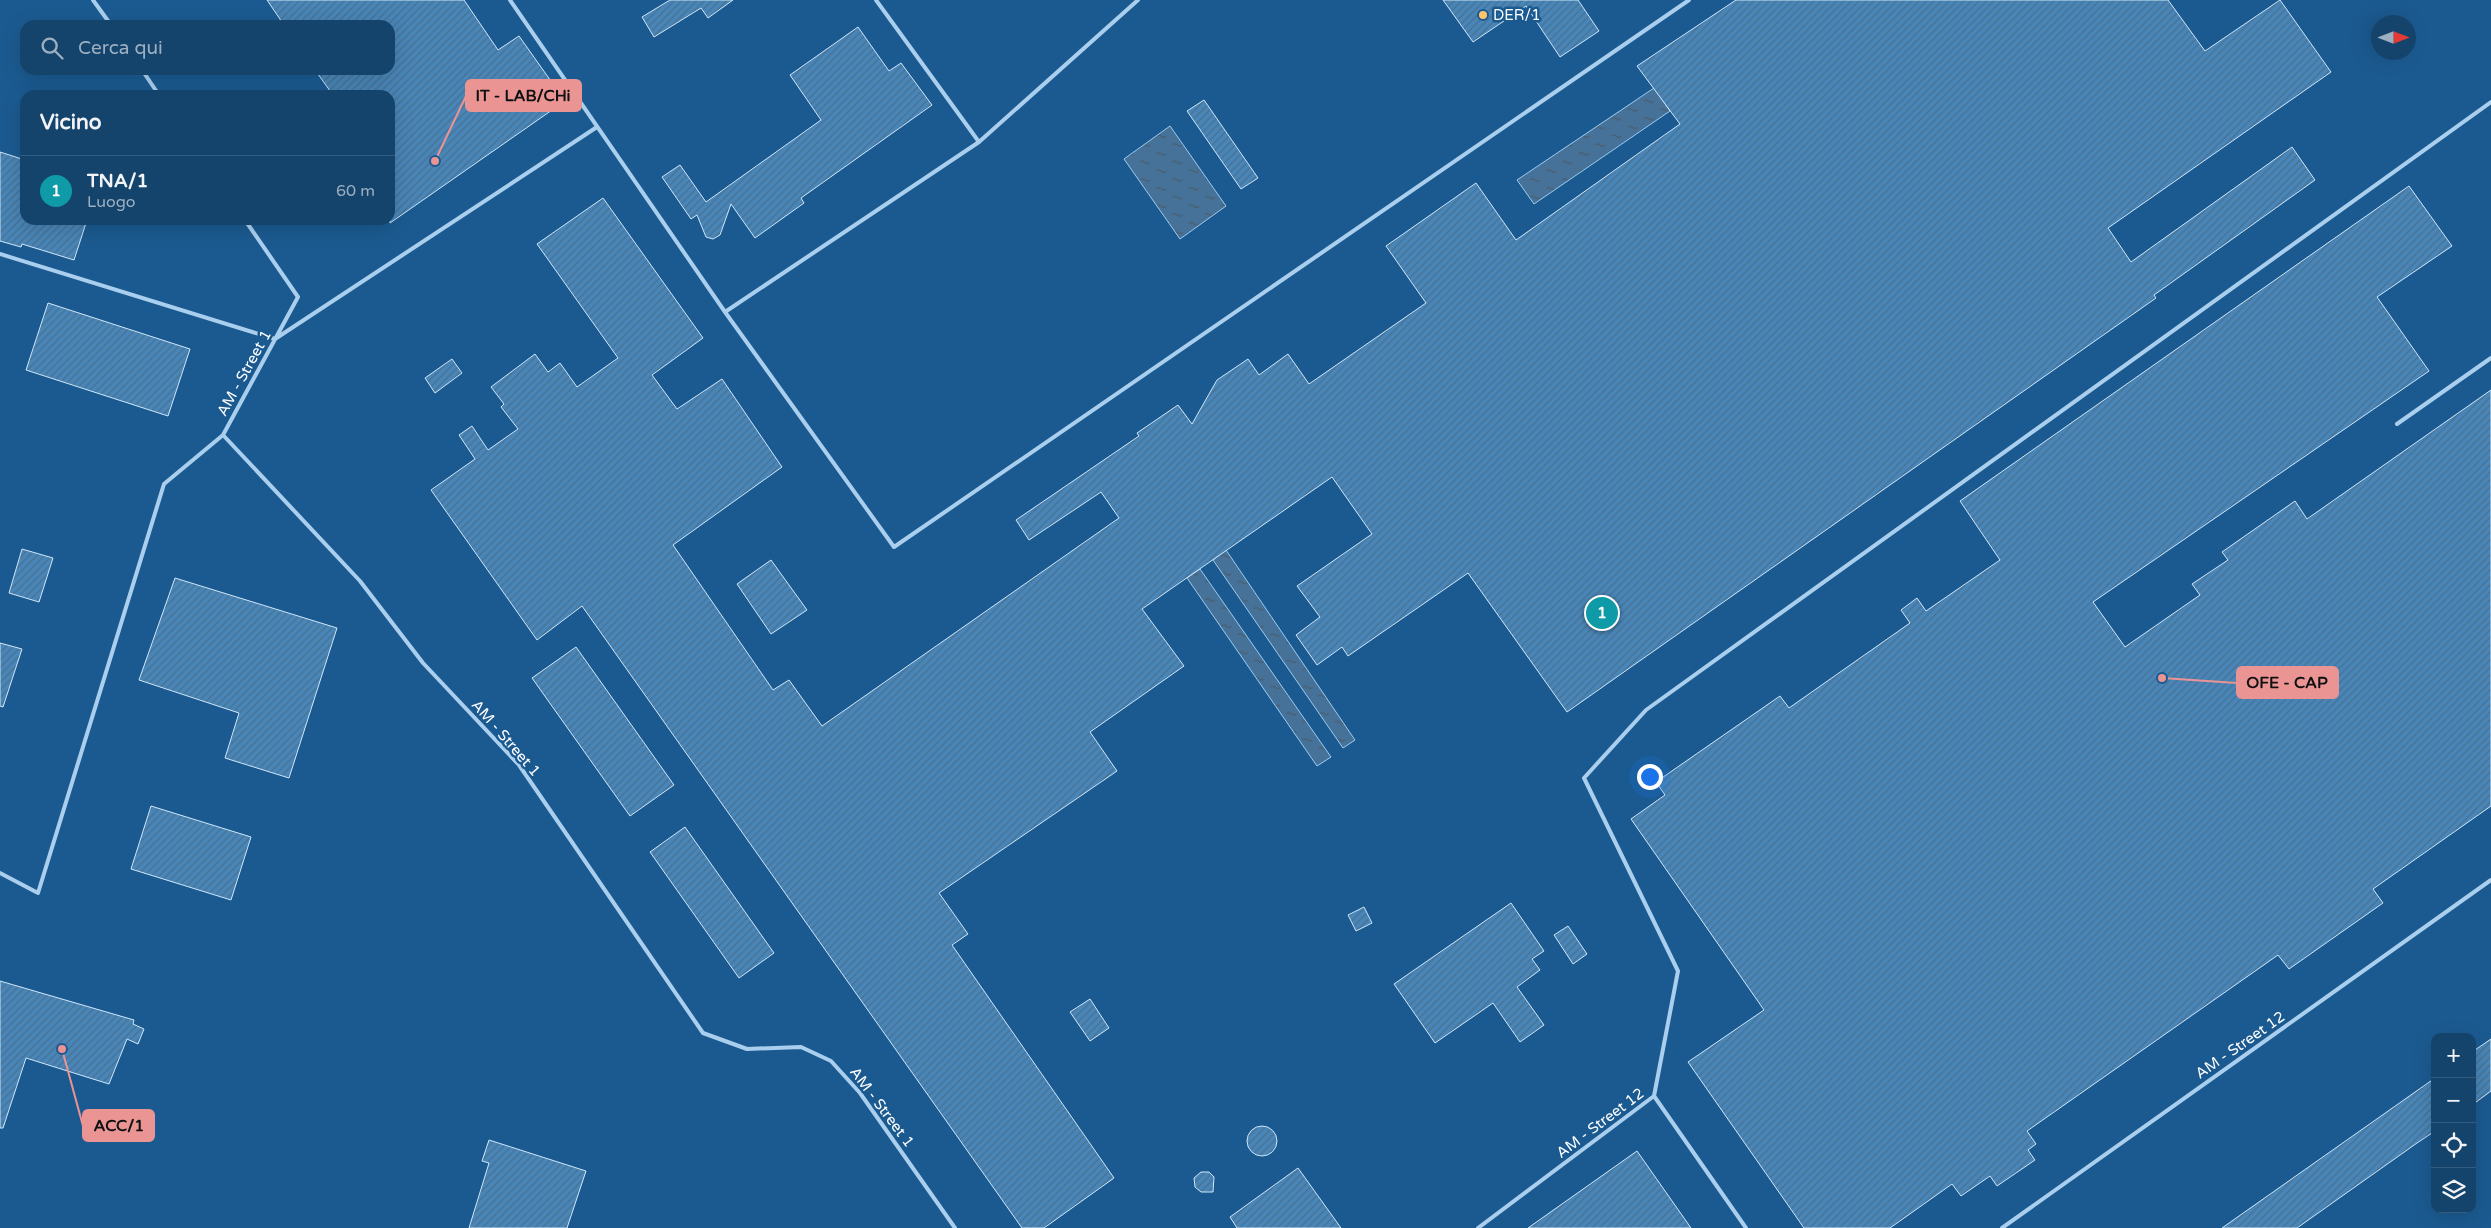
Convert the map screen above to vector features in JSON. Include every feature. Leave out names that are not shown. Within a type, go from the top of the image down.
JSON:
[{"type":"lane","points":[[93,0],[107,20]]},
{"type":"lane","points":[[510,0],[724,312],[894,548],[1688,0]]},
{"type":"lane","points":[[876,0],[978,142]]},
{"type":"lane","points":[[724,312],[978,142],[1138,0]]},
{"type":"lane","points":[[145,75],[156,90]]},
{"type":"lane","points":[[1654,1096],[1678,971],[1584,778],[1646,710],[2491,102]]},
{"type":"lane","points":[[0,254],[275,340],[597,127]]},
{"type":"lane","name":"AM - Street 1","points":[[248,225],[298,297],[223,435],[360,581],[423,663],[519,765],[704,1033],[747,1049],[801,1047],[831,1061],[860,1093],[955,1228]]},
{"type":"lane","points":[[2396,424],[2491,358]]},
{"type":"lane","points":[[0,873],[38,893],[164,484],[223,435]]},
{"type":"lane","name":"AM - Street 12","points":[[2002,1228],[2491,880]]},
{"type":"lane","name":"AM - Street 12","points":[[1478,1228],[1654,1096],[1746,1228]]},
{"type":"water","points":[[1654,88],[1670,111],[1534,204],[1517,180]]},
{"type":"water","points":[[1170,126],[1226,206],[1180,239],[1124,159]]},
{"type":"water","points":[[1226,550],[1355,740],[1343,748],[1213,560]]},
{"type":"water","points":[[1200,569],[1331,757],[1317,766],[1187,578]]},
{"type":"building","points":[[267,0],[464,0],[498,50],[519,36],[565,101],[395,220],[395,90],[329,90],[319,75],[395,75],[395,20],[281,20]]},
{"type":"building","points":[[670,0],[733,0],[708,18],[701,8],[654,37],[642,17]]},
{"type":"building","points":[[1443,0],[1578,0],[1599,31],[1560,57],[1526,6],[1473,42]]},
{"type":"building","points":[[1736,0],[2168,0],[2205,51],[2280,0],[2331,72],[2108,228],[2131,262],[2292,147],[2315,180],[2154,295],[2156,298],[1567,712],[1468,573],[1348,656],[1342,647],[1317,665],[1296,635],[1320,617],[1297,586],[1372,534],[1332,477],[1142,609],[1184,666],[1090,732],[1117,771],[939,893],[968,934],[952,945],[1114,1178],[1044,1228],[1022,1228],[582,606],[537,640],[431,490],[475,459],[459,435],[472,426],[488,450],[518,429],[501,407],[504,404],[491,387],[535,354],[548,372],[560,363],[577,387],[618,358],[537,244],[603,198],[703,338],[652,375],[677,409],[722,379],[782,467],[673,545],[773,690],[789,680],[822,726],[1119,518],[1101,492],[1029,540],[1016,520],[1139,436],[1137,433],[1178,405],[1192,424],[1217,380],[1248,359],[1259,375],[1288,354],[1309,384],[1426,303],[1386,246],[1476,183],[1516,240],[1680,124],[1637,66]]},
{"type":"building","points":[[858,27],[889,71],[901,63],[932,105],[801,198],[804,203],[755,238],[731,204],[720,235],[713,239],[706,237],[697,215],[691,219],[662,177],[680,165],[706,202],[821,120],[790,75]]},
{"type":"building","points":[[1204,100],[1258,178],[1241,189],[1187,111]]},
{"type":"building","points":[[0,152],[20,158],[20,225],[85,225],[74,260],[22,244],[21,247],[0,241]]},
{"type":"building","points":[[2409,186],[2452,246],[2377,297],[2429,371],[2093,602],[2125,647],[2200,595],[2192,584],[2228,560],[2222,552],[2295,501],[2307,519],[2491,390],[2491,806],[2373,889],[2383,903],[2289,969],[2278,955],[2027,1131],[2036,1144],[2028,1150],[2035,1160],[1997,1186],[1990,1176],[1961,1196],[1952,1184],[1890,1228],[1804,1228],[1688,1062],[1764,1010],[1631,819],[1665,795],[1656,782],[1780,696],[1789,708],[1910,623],[1901,610],[1917,598],[1926,611],[2000,560],[1960,501]]},
{"type":"building","points":[[48,303],[190,349],[168,416],[26,370]]},
{"type":"building","points":[[452,359],[462,373],[435,393],[425,378]]},
{"type":"building","points":[[22,549],[53,558],[39,602],[9,593]]},
{"type":"building","points":[[771,560],[807,610],[771,634],[737,584]]},
{"type":"building","points":[[175,578],[337,628],[289,778],[225,758],[239,713],[139,680]]},
{"type":"building","points":[[0,643],[22,649],[3,707],[0,706]]},
{"type":"building","points":[[576,647],[674,785],[630,816],[532,678]]},
{"type":"building","points":[[151,806],[251,837],[231,900],[131,869]]},
{"type":"building","points":[[685,827],[774,953],[739,978],[650,852]]},
{"type":"building","points":[[1511,903],[1544,951],[1532,959],[1540,970],[1517,987],[1544,1025],[1520,1042],[1493,1003],[1435,1043],[1394,984]]},
{"type":"building","points":[[1364,907],[1372,923],[1356,931],[1348,915]]},
{"type":"building","points":[[1568,926],[1587,954],[1573,964],[1554,935]]},
{"type":"building","points":[[0,981],[134,1020],[133,1024],[144,1029],[138,1044],[127,1039],[109,1084],[26,1058],[3,1128],[0,1128]]},
{"type":"building","points":[[1090,999],[1109,1028],[1090,1041],[1070,1012]]},
{"type":"building","points":[[2491,1039],[2491,1091],[2476,1102],[2476,1078],[2476,1049]]},
{"type":"building","points":[[2431,1081],[2431,1134],[2297,1228],[2222,1228]]},
{"type":"building","points":[[1262,1126],[1273,1130],[1277,1141],[1273,1152],[1262,1156],[1251,1152],[1247,1141],[1251,1130]]},
{"type":"building","points":[[489,1140],[586,1171],[567,1228],[469,1228],[489,1163],[482,1161]]},
{"type":"building","points":[[1637,1151],[1691,1228],[1528,1228]]},
{"type":"building","points":[[1298,1168],[1341,1228],[1237,1228],[1230,1217]]},
{"type":"building","points":[[1201,1172],[1209,1172],[1214,1177],[1213,1192],[1201,1192],[1195,1187],[1194,1178]]},
{"type":"place","name":"DER/1","points":[[1483,15]]},
{"type":"place","name":"IT - LAB/CHi","points":[[435,161]]},
{"type":"place","name":"TNA/1","points":[[1602,613]]},
{"type":"place","name":"OFE - CAP","points":[[2162,678]]},
{"type":"place","name":"ACC/1","points":[[62,1049]]}]
